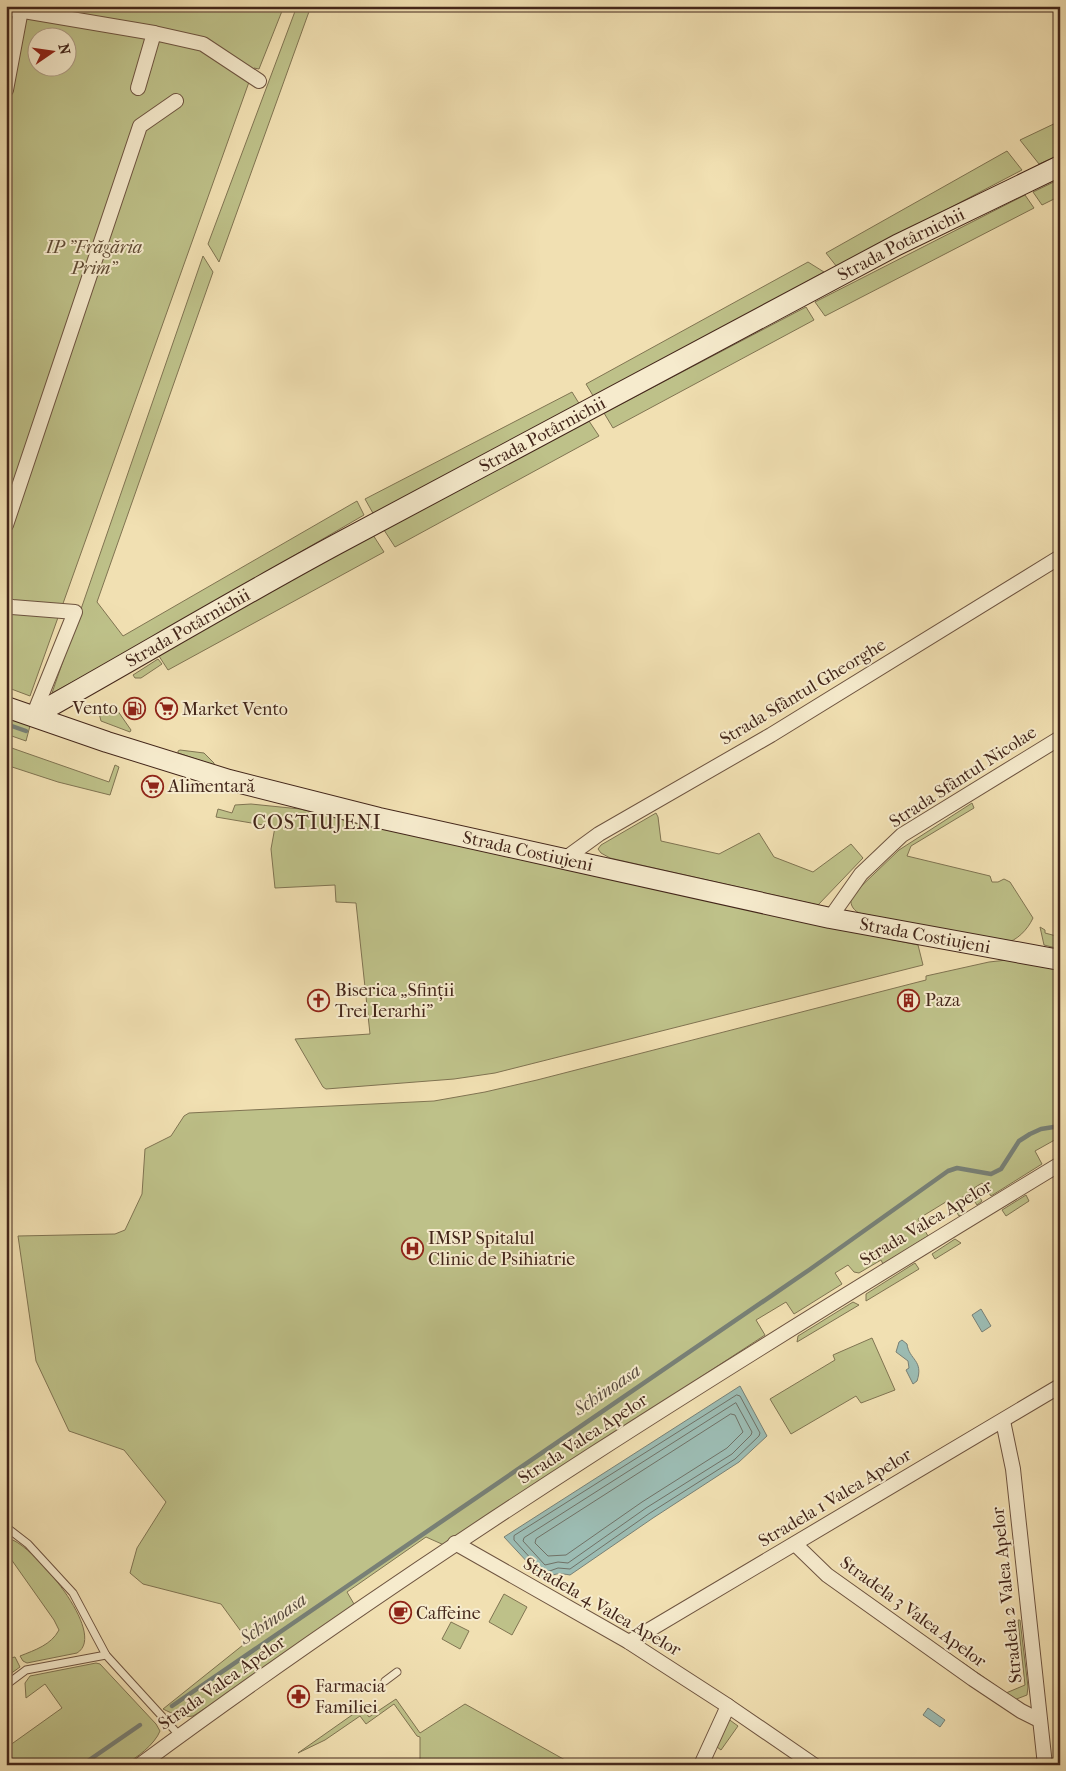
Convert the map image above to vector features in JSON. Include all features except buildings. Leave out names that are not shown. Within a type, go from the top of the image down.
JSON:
[{"type":"street","points":[[6,8],[203,44],[259,81]]},
{"type":"street","points":[[6,90],[21,10]]},
{"type":"street","points":[[138,88],[154,34]]},
{"type":"street","points":[[6,525],[140,126],[176,101]]},
{"type":"street","name":"Strada Potârnichii","points":[[34,716],[131,662],[266,582],[897,245],[1060,166]]},
{"type":"street","name":"Strada Sfântul Gheorghe","points":[[566,858],[599,834],[770,735],[1060,558]]},
{"type":"street","points":[[6,605],[75,612],[34,716]]},
{"type":"street","name":"Strada Costiujeni","points":[[6,707],[107,742],[229,780],[379,818],[830,918],[1060,960]]},
{"type":"street","name":"Strada Sfântul Nicolae","points":[[830,918],[861,874],[902,835],[1060,738]]},
{"type":"street","name":"Strada Valea Apelor","points":[[140,1765],[455,1543],[846,1294],[1060,1164]]},
{"type":"street","name":"Stradela 1 Valea Apelor","points":[[629,1642],[1060,1386]]},
{"type":"street","name":"Stradela 2 Valea Apelor","points":[[1003,1421],[1013,1469],[1045,1765]]},
{"type":"street","name":"Stradela 4 Valea Apelor","points":[[455,1543],[629,1642],[728,1706],[814,1765]]},
{"type":"street","name":"Stradela 3 Valea Apelor","points":[[795,1544],[827,1575],[973,1679],[1021,1711],[1040,1720]]},
{"type":"street","points":[[701,1765],[728,1706]]},
{"type":"lane","points":[[6,1527],[28,1544],[73,1592],[106,1655],[180,1735]]},
{"type":"lane","points":[[6,1685],[26,1670],[106,1655]]},
{"type":"lane","points":[[385,1681],[397,1672]]},
{"type":"green space","name":"IP \"Frăgăria Prim\"","points":[[6,6],[284,6],[259,69],[254,68],[30,696],[6,687]]},
{"type":"green space","points":[[297,6],[311,6],[219,262],[208,244]]},
{"type":"green space","points":[[1060,121],[1060,155],[1039,164],[1020,140]]},
{"type":"green space","points":[[1007,151],[1022,170],[837,267],[826,253]]},
{"type":"green space","points":[[1060,179],[1060,196],[1042,205],[1033,192]]},
{"type":"green space","points":[[1025,195],[1034,208],[825,316],[815,302]]},
{"type":"green space","points":[[203,256],[213,272],[97,602],[123,636],[357,501],[364,515],[132,650],[52,693]]},
{"type":"green space","points":[[808,262],[824,272],[595,399],[586,384]]},
{"type":"green space","points":[[806,307],[814,320],[613,428],[604,413]]},
{"type":"green space","points":[[572,392],[580,405],[374,515],[365,499]]},
{"type":"green space","points":[[589,421],[599,436],[395,547],[384,530]]},
{"type":"green space","points":[[373,535],[384,552],[168,670],[157,653]]},
{"type":"green space","points":[[158,659],[162,664],[141,678],[135,678],[133,675]]},
{"type":"green space","points":[[107,705],[115,707],[131,730],[130,732],[101,721],[99,713],[101,708]]},
{"type":"green space","points":[[6,713],[31,722],[26,741],[6,734]]},
{"type":"green space","points":[[6,746],[109,782],[115,765],[119,767],[110,795],[58,782],[6,765]]},
{"type":"green space","points":[[180,750],[204,753],[214,765],[178,753]]},
{"type":"green space","points":[[972,803],[974,808],[911,846],[907,856],[990,876],[992,882],[1004,879],[1010,882],[1033,918],[1022,934],[1014,940],[1005,943],[859,913],[853,908],[851,896],[899,850]]},
{"type":"green space","points":[[251,804],[300,809],[743,909],[918,945],[923,965],[495,1073],[454,1079],[326,1089],[295,1039],[370,1034],[356,903],[336,902],[335,885],[275,888],[271,849],[275,827],[216,817],[218,809],[232,813],[235,805]]},
{"type":"green space","points":[[656,813],[661,841],[719,854],[759,833],[774,857],[813,872],[851,844],[863,858],[818,905],[610,858],[598,849],[601,845]]},
{"type":"green space","points":[[1040,927],[1045,930],[1045,933],[1060,937],[1060,949],[1044,945]]},
{"type":"green space","points":[[1007,960],[1060,970],[1060,1137],[1035,1151],[1042,1164],[991,1196],[982,1183],[974,1188],[982,1201],[977,1205],[969,1193],[958,1200],[965,1213],[959,1216],[949,1200],[918,1219],[928,1236],[883,1264],[881,1260],[859,1273],[854,1272],[848,1265],[835,1273],[842,1284],[794,1314],[786,1302],[756,1320],[765,1335],[444,1545],[426,1537],[347,1592],[354,1604],[239,1687],[193,1716],[178,1715],[163,1709],[248,1641],[221,1604],[143,1584],[130,1573],[137,1548],[166,1502],[124,1450],[69,1431],[36,1361],[18,1236],[115,1234],[125,1230],[142,1194],[145,1149],[171,1136],[184,1116],[189,1113],[434,1101],[485,1092],[926,980],[926,976],[989,962]]},
{"type":"green space","points":[[1026,1195],[1029,1201],[1006,1216],[1002,1210]]},
{"type":"green space","points":[[955,1239],[961,1243],[935,1259],[932,1254]]},
{"type":"green space","points":[[915,1263],[919,1269],[866,1301],[866,1294]]},
{"type":"green space","points":[[853,1302],[859,1305],[797,1342],[798,1336]]},
{"type":"green space","points":[[872,1338],[895,1390],[861,1403],[856,1396],[791,1434],[770,1399],[835,1360],[833,1355]]},
{"type":"green space","points":[[10,1539],[21,1545],[50,1573],[76,1610],[83,1628],[84,1643],[77,1653],[27,1663],[20,1656],[52,1640],[59,1630],[6,1552],[6,1543]]},
{"type":"green space","points":[[504,1594],[527,1607],[512,1635],[489,1622]]},
{"type":"green space","points":[[1018,1620],[1020,1620],[1028,1687],[1027,1695],[1014,1700],[964,1666],[962,1662],[1006,1693],[1025,1685]]},
{"type":"green space","points":[[451,1622],[469,1631],[460,1649],[442,1639]]},
{"type":"green space","points":[[15,1657],[20,1667],[6,1677],[6,1659]]},
{"type":"green space","points":[[96,1663],[100,1664],[156,1724],[160,1731],[150,1746],[123,1765],[6,1765],[6,1748],[62,1708],[45,1684],[26,1698],[25,1683],[30,1676]]},
{"type":"green space","points":[[396,1699],[420,1733],[465,1704],[574,1765],[472,1765],[463,1760],[455,1765],[420,1765],[420,1737],[417,1736],[394,1704],[366,1724],[360,1716],[325,1740],[298,1753],[362,1708],[369,1717]]},
{"type":"green space","points":[[727,1718],[738,1726],[721,1750],[717,1747]]},
{"type":"water","points":[[981,1309],[991,1326],[982,1332],[972,1315]]},
{"type":"water","points":[[902,1340],[907,1344],[910,1354],[919,1369],[917,1381],[913,1384],[906,1370],[909,1368],[908,1361],[896,1352],[899,1342]]},
{"type":"water","points":[[740,1386],[767,1436],[739,1462],[570,1575],[556,1574],[544,1580],[504,1537]]},
{"type":"water","points":[[928,1708],[945,1720],[940,1727],[923,1715]]},
{"type":"waterway","points":[[6,724],[26,731]]},
{"type":"waterway","name":"Schinoasa","points":[[172,1706],[809,1270],[948,1171],[957,1168],[991,1174],[1001,1169],[1019,1141],[1041,1129],[1060,1126]]},
{"type":"waterway","name":"Schinoasa","points":[[82,1765],[140,1725]]},
{"type":"place","name":"Vento","points":[[134,708]]},
{"type":"place","name":"Market Vento","points":[[166,709]]},
{"type":"place","name":"Alimentară","points":[[152,786]]},
{"type":"place","name":"Biserica „Sfinții Trei Ierarhi”","points":[[319,1000]]},
{"type":"place","name":"Paza","points":[[909,1000]]},
{"type":"place","name":"IMSP Spitalul Clinic de Psihiatrie","points":[[412,1248]]},
{"type":"place","name":"Caffeine","points":[[400,1613]]},
{"type":"place","name":"Farmacia Familiei","points":[[299,1696]]},
{"type":"district","name":"COSTIUJENI","points":[[317,822]]}]
